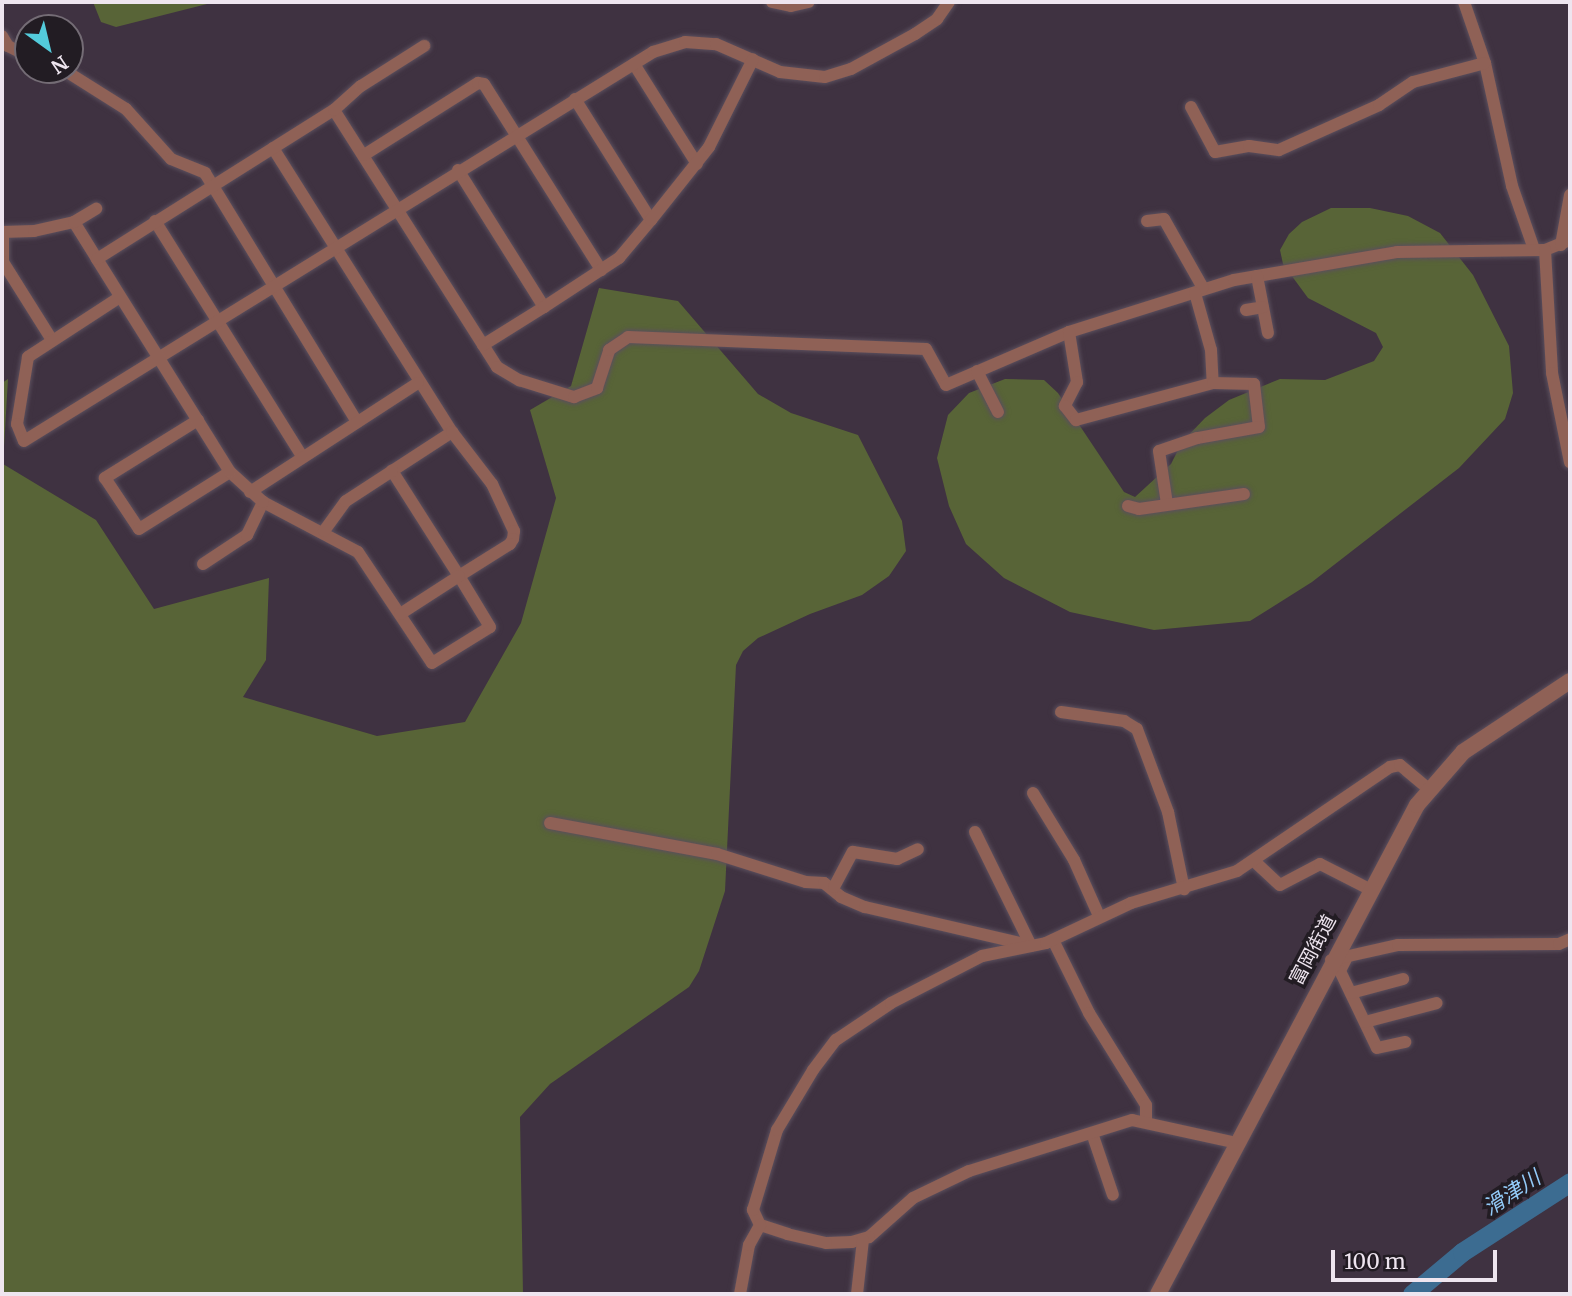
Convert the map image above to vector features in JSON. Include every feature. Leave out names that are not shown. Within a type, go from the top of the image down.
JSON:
[{"type":"street","points":[[772,2],[791,6],[809,2]]},
{"type":"street","points":[[120,297],[30,354],[26,363],[17,424],[24,441],[396,208],[634,64],[685,42],[716,44],[802,77],[836,73],[915,34],[937,19],[949,2]]},
{"type":"street","points":[[1464,2],[1485,63],[1513,186],[1539,250],[1552,373],[1570,462]]},
{"type":"street","points":[[2,36],[8,46],[14,49]]},
{"type":"street","points":[[97,259],[334,110],[361,86],[424,46]]},
{"type":"street","points":[[483,345],[619,258],[696,164],[753,59]]},
{"type":"street","points":[[1191,107],[1215,152],[1249,146],[1279,150],[1379,105],[1413,82],[1485,63]]},
{"type":"street","points":[[634,64],[696,164]]},
{"type":"street","points":[[84,83],[126,109],[170,159],[205,173],[357,422]]},
{"type":"street","points":[[364,155],[478,83],[484,84],[601,270]]},
{"type":"street","points":[[575,99],[651,220]]},
{"type":"street","points":[[334,110],[496,367],[511,377],[575,397],[597,388],[608,350],[628,337],[926,349],[946,385],[1069,332],[1199,291],[1257,276],[1418,250],[1539,250],[1566,243],[1570,195]]},
{"type":"street","points":[[273,148],[418,383],[492,484],[514,531],[510,544],[400,614]]},
{"type":"street","points":[[458,170],[544,307]]},
{"type":"street","points":[[52,340],[3,262],[2,232],[34,232],[74,222],[96,209]]},
{"type":"street","points":[[1147,221],[1164,219],[1199,291],[1211,350],[1213,383]]},
{"type":"street","points":[[155,221],[302,456]]},
{"type":"street","points":[[74,222],[230,472],[263,502],[324,531],[364,559],[432,663],[489,626],[392,471]]},
{"type":"street","points":[[1257,276],[1268,333]]},
{"type":"street","points":[[1246,310],[1263,307]]},
{"type":"street","points":[[1069,332],[1077,383],[1065,406],[1076,420],[1213,383],[1254,384],[1262,421],[1253,430],[1197,438],[1159,450],[1167,504]]},
{"type":"street","points":[[977,371],[998,412]]},
{"type":"street","points":[[250,492],[418,383]]},
{"type":"street","points":[[198,420],[105,478],[139,529],[230,472]]},
{"type":"street","points":[[324,531],[346,501],[452,432]]},
{"type":"street","points":[[1128,506],[1139,509],[1244,494]]},
{"type":"street","points":[[203,564],[247,535],[263,502]]},
{"type":"street","name":"富岡街道","points":[[1158,1294],[1338,959],[1369,889],[1429,789],[1463,752],[1494,727],[1570,681]]},
{"type":"street","points":[[1061,712],[1124,721],[1137,729],[1168,812],[1184,889]]},
{"type":"street","points":[[1237,1143],[1132,1120],[969,1171],[902,1205],[863,1240],[826,1244],[760,1224],[752,1210],[777,1130],[836,1040],[953,968],[982,956],[1053,940],[1099,916],[1149,896],[1184,889],[1254,860],[1275,842],[1390,767],[1401,765],[1429,789]]},
{"type":"street","points":[[1033,793],[1074,860],[1099,916]]},
{"type":"street","points":[[550,823],[717,854],[834,887],[841,897],[865,906],[1031,946]]},
{"type":"street","points":[[975,832],[1031,946]]},
{"type":"street","points":[[834,887],[853,852],[897,859],[918,849]]},
{"type":"street","points":[[1254,860],[1280,885],[1320,864],[1369,889]]},
{"type":"street","points":[[1405,1042],[1377,1048],[1339,971],[1338,959],[1398,945],[1559,944],[1570,939]]},
{"type":"street","points":[[1053,940],[1090,1013],[1146,1105],[1146,1121]]},
{"type":"street","points":[[1351,993],[1403,979]]},
{"type":"street","points":[[1366,1021],[1437,1003]]},
{"type":"street","points":[[1092,1133],[1113,1195]]},
{"type":"street","points":[[740,1294],[749,1245],[760,1224]]},
{"type":"street","points":[[856,1294],[863,1240]]},
{"type":"green space","points":[[93,2],[215,2],[116,27],[101,22]]},
{"type":"green space","points":[[1331,208],[1370,208],[1408,216],[1440,233],[1473,275],[1509,346],[1513,393],[1505,419],[1459,468],[1312,582],[1250,621],[1154,630],[1070,612],[1004,578],[966,544],[949,506],[937,458],[948,415],[969,393],[1005,379],[1044,380],[1058,393],[1124,492],[1135,497],[1171,464],[1182,442],[1205,418],[1229,400],[1280,379],[1325,380],[1374,361],[1383,347],[1376,333],[1308,298],[1283,264],[1280,250],[1289,234],[1302,222]]},
{"type":"green space","points":[[599,288],[678,301],[758,394],[791,413],[858,435],[902,521],[906,551],[889,576],[862,595],[810,614],[758,638],[743,651],[736,665],[725,891],[699,971],[689,987],[550,1084],[520,1117],[523,1294],[2,1294],[2,383],[8,379],[3,464],[96,520],[154,609],[269,578],[266,660],[243,697],[377,736],[465,722],[521,623],[556,498],[530,410],[571,386]]},
{"type":"waterway","name":"滑津川","points":[[1412,1294],[1462,1252],[1570,1182]]}]
